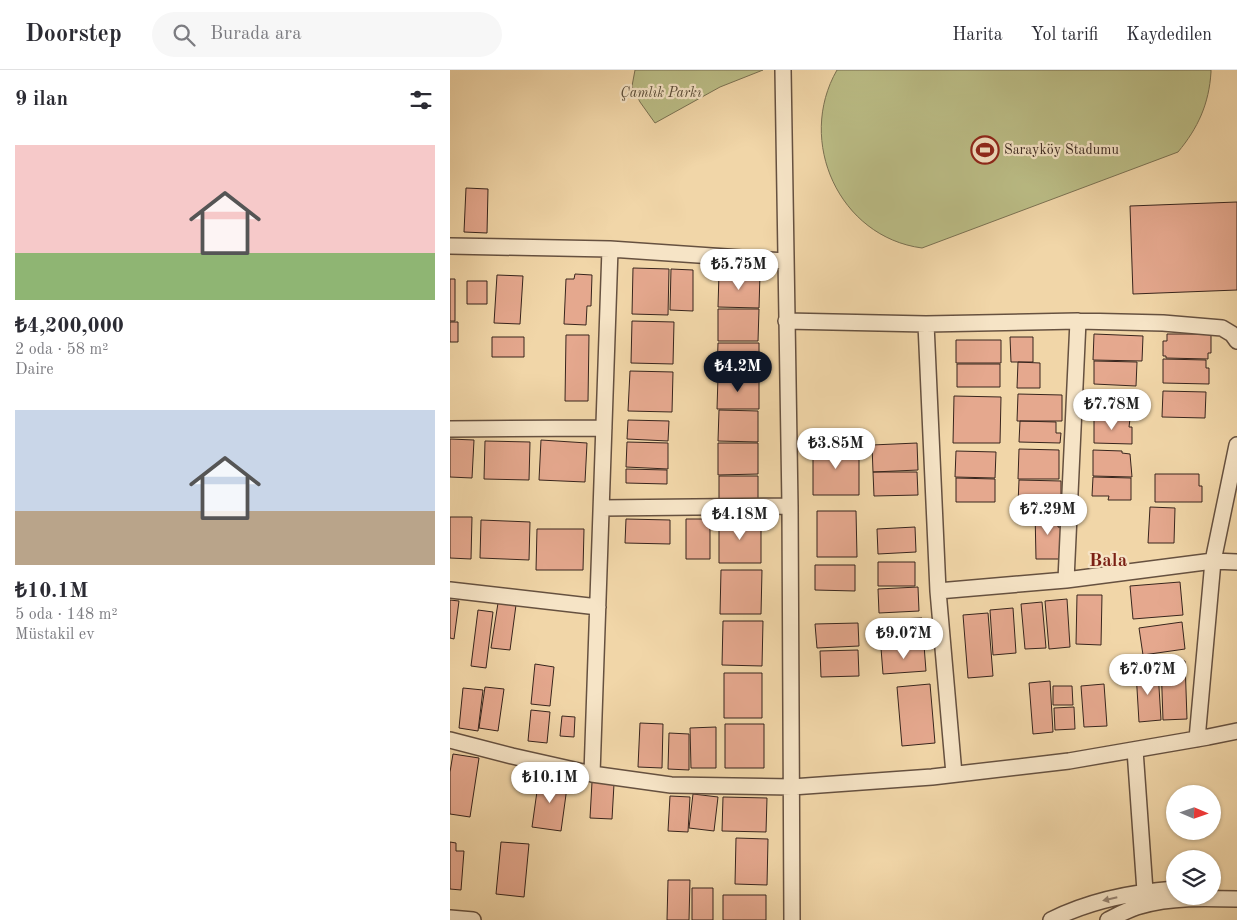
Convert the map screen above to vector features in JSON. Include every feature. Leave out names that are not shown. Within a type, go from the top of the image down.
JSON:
[{"type":"street","points":[[784,70],[785,261],[790,506],[792,920]]},
{"type":"street","points":[[450,246],[610,250],[785,261]]},
{"type":"street","points":[[592,774],[610,250]]},
{"type":"street","points":[[786,321],[926,324],[1078,321],[1163,324],[1222,328],[1232,334],[1237,341]]},
{"type":"street","points":[[1066,580],[1078,321]]},
{"type":"street","points":[[926,324],[938,591],[954,774]]},
{"type":"street","points":[[450,429],[604,428]]},
{"type":"street","points":[[1197,739],[1213,561],[1237,445]]},
{"type":"street","points":[[602,508],[790,506]]},
{"type":"street","points":[[938,591],[1066,580],[1213,561],[1237,562]]},
{"type":"street","points":[[450,590],[598,607]]},
{"type":"street","points":[[450,740],[592,774],[671,785],[792,787],[954,774],[1069,761],[1237,731]]},
{"type":"street","points":[[1135,750],[1145,891]]},
{"type":"street","points":[[1221,888],[1237,889]]},
{"type":"street","points":[[1051,920],[1094,903],[1145,891],[1166,890]]},
{"type":"street","points":[[1108,920],[1139,906],[1155,903],[1201,898],[1237,899]]},
{"type":"street","points":[[450,918],[473,920]]},
{"type":"green space","name":"Çamlık Parkı","points":[[635,70],[763,70],[720,87],[655,123],[640,102],[632,86]]},
{"type":"green space","name":"Sarayköy Stadumu","points":[[837,70],[1211,70],[1211,72],[1208,95],[1197,125],[1178,152],[922,248],[893,240],[868,226],[848,206],[833,181],[824,155],[821,126],[825,98]]},
{"type":"building","points":[[466,188],[488,189],[487,233],[464,232]]},
{"type":"building","points":[[1237,202],[1237,290],[1133,294],[1130,206]]},
{"type":"building","points":[[633,268],[669,269],[668,315],[632,314]]},
{"type":"building","points":[[671,269],[693,270],[693,311],[670,310]]},
{"type":"building","points":[[719,273],[760,274],[759,308],[718,307]]},
{"type":"building","points":[[575,274],[592,275],[591,306],[587,306],[586,325],[564,324],[566,279],[574,279]]},
{"type":"building","points":[[497,275],[523,276],[520,324],[494,323]]},
{"type":"building","points":[[450,279],[455,279],[455,321],[450,321]]},
{"type":"building","points":[[467,281],[487,281],[487,304],[467,304]]},
{"type":"building","points":[[718,309],[759,309],[758,341],[718,341]]},
{"type":"building","points":[[632,321],[674,322],[673,364],[631,363]]},
{"type":"building","points":[[450,322],[458,322],[458,342],[450,342]]},
{"type":"building","points":[[1094,334],[1143,336],[1142,361],[1093,360]]},
{"type":"building","points":[[1167,334],[1211,334],[1211,353],[1208,353],[1208,359],[1166,358],[1166,356],[1163,356],[1163,341],[1167,341]]},
{"type":"building","points":[[566,335],[589,335],[588,401],[565,401]]},
{"type":"building","points":[[492,337],[524,337],[524,357],[492,357]]},
{"type":"building","points":[[1010,337],[1033,337],[1033,362],[1011,362]]},
{"type":"building","points":[[956,340],[1001,340],[1001,363],[956,363]]},
{"type":"building","points":[[718,343],[759,343],[759,375],[717,375]]},
{"type":"building","points":[[1163,359],[1206,360],[1206,368],[1209,368],[1209,384],[1163,383]]},
{"type":"building","points":[[1094,361],[1137,362],[1136,386],[1094,384]]},
{"type":"building","points":[[1018,362],[1040,363],[1040,388],[1017,388]]},
{"type":"building","points":[[957,364],[1000,364],[1000,387],[957,387]]},
{"type":"building","points":[[630,371],[673,372],[672,412],[628,411]]},
{"type":"building","points":[[718,377],[759,377],[759,409],[717,409]]},
{"type":"building","points":[[1094,391],[1134,392],[1133,418],[1093,417]]},
{"type":"building","points":[[1163,391],[1206,392],[1205,418],[1162,417]]},
{"type":"building","points":[[1018,394],[1062,395],[1062,421],[1017,421]]},
{"type":"building","points":[[954,396],[1001,397],[1000,443],[953,443]]},
{"type":"building","points":[[719,410],[758,411],[758,442],[718,441]]},
{"type":"building","points":[[1094,417],[1130,419],[1129,427],[1132,427],[1132,444],[1094,443]]},
{"type":"building","points":[[628,420],[669,421],[668,441],[627,439]]},
{"type":"building","points":[[1020,421],[1056,422],[1056,433],[1061,433],[1060,443],[1019,442]]},
{"type":"building","points":[[450,439],[474,440],[472,478],[450,477]]},
{"type":"building","points":[[541,440],[587,443],[585,482],[539,480]]},
{"type":"building","points":[[485,441],[530,442],[529,480],[484,479]]},
{"type":"building","points":[[627,442],[668,443],[668,469],[626,467]]},
{"type":"building","points":[[718,443],[758,443],[758,474],[718,475]]},
{"type":"building","points":[[917,443],[918,470],[873,472],[872,445]]},
{"type":"building","points":[[813,445],[859,445],[859,495],[813,495]]},
{"type":"building","points":[[1019,449],[1059,450],[1059,479],[1018,479]]},
{"type":"building","points":[[1093,450],[1122,451],[1122,453],[1130,454],[1132,477],[1093,476]]},
{"type":"building","points":[[956,451],[996,452],[995,478],[955,477]]},
{"type":"building","points":[[626,469],[667,470],[667,484],[626,483]]},
{"type":"building","points":[[873,472],[917,472],[918,495],[874,496]]},
{"type":"building","points":[[1155,474],[1199,474],[1199,486],[1202,486],[1202,502],[1155,502]]},
{"type":"building","points":[[719,476],[758,476],[758,499],[719,499]]},
{"type":"building","points":[[1093,477],[1131,478],[1131,500],[1108,500],[1109,496],[1092,496]]},
{"type":"building","points":[[956,478],[995,479],[995,502],[956,502]]},
{"type":"building","points":[[1019,480],[1061,481],[1061,505],[1018,504]]},
{"type":"building","points":[[1150,507],[1175,508],[1174,543],[1148,543]]},
{"type":"building","points":[[817,511],[856,511],[857,557],[817,557]]},
{"type":"building","points":[[1035,511],[1058,511],[1058,527],[1062,527],[1062,559],[1036,559]]},
{"type":"building","points":[[450,517],[472,517],[471,559],[450,558]]},
{"type":"building","points":[[719,518],[761,519],[761,563],[719,563]]},
{"type":"building","points":[[626,519],[670,520],[670,544],[625,543]]},
{"type":"building","points":[[686,519],[710,519],[710,559],[686,559]]},
{"type":"building","points":[[481,520],[530,522],[529,560],[480,558]]},
{"type":"building","points":[[915,527],[916,552],[878,554],[877,529]]},
{"type":"building","points":[[537,529],[584,529],[583,570],[536,570]]},
{"type":"building","points":[[878,562],[915,562],[915,586],[878,586]]},
{"type":"building","points":[[815,565],[855,565],[855,591],[815,590]]},
{"type":"building","points":[[721,570],[762,570],[761,614],[720,614]]},
{"type":"building","points":[[1180,582],[1183,615],[1133,619],[1130,586]]},
{"type":"building","points":[[918,587],[919,611],[879,613],[878,589]]},
{"type":"building","points":[[1077,595],[1102,595],[1101,645],[1076,644]]},
{"type":"building","points":[[1067,599],[1070,647],[1049,649],[1045,601]]},
{"type":"building","points":[[450,600],[459,601],[454,639],[450,638]]},
{"type":"building","points":[[1042,602],[1046,648],[1025,649],[1021,604]]},
{"type":"building","points":[[498,603],[516,605],[510,650],[491,648]]},
{"type":"building","points":[[1013,608],[1016,653],[993,655],[990,610]]},
{"type":"building","points":[[478,610],[493,612],[486,668],[471,666]]},
{"type":"building","points":[[988,613],[993,676],[968,678],[963,615]]},
{"type":"building","points":[[922,618],[923,644],[877,645],[876,620]]},
{"type":"building","points":[[723,621],[763,621],[762,666],[722,665]]},
{"type":"building","points":[[1182,622],[1185,649],[1143,655],[1139,628]]},
{"type":"building","points":[[858,623],[859,646],[817,648],[815,624]]},
{"type":"building","points":[[924,645],[926,671],[883,674],[881,648]]},
{"type":"building","points":[[858,650],[859,676],[821,677],[820,651]]},
{"type":"building","points":[[1185,661],[1187,719],[1163,720],[1161,662]]},
{"type":"building","points":[[535,664],[554,667],[550,706],[531,704]]},
{"type":"building","points":[[1158,671],[1161,720],[1139,722],[1136,672]]},
{"type":"building","points":[[724,673],[762,673],[762,718],[724,718]]},
{"type":"building","points":[[1050,681],[1053,732],[1033,734],[1029,683]]},
{"type":"building","points":[[930,684],[935,743],[902,746],[897,687]]},
{"type":"building","points":[[1104,684],[1107,726],[1084,727],[1081,686]]},
{"type":"building","points":[[1053,686],[1072,686],[1073,705],[1053,705]]},
{"type":"building","points":[[485,687],[504,689],[498,731],[479,728]]},
{"type":"building","points":[[463,688],[483,690],[478,731],[459,728]]},
{"type":"building","points":[[1074,707],[1075,729],[1055,730],[1054,708]]},
{"type":"building","points":[[531,710],[550,712],[547,743],[528,741]]},
{"type":"building","points":[[562,716],[575,717],[574,737],[560,736]]},
{"type":"building","points":[[640,723],[663,724],[662,768],[638,767]]},
{"type":"building","points":[[725,724],[764,724],[764,768],[725,768]]},
{"type":"building","points":[[716,727],[716,768],[691,768],[690,728]]},
{"type":"building","points":[[669,733],[689,734],[689,770],[668,769]]},
{"type":"building","points":[[453,754],[479,758],[470,817],[450,814],[450,772]]},
{"type":"building","points":[[539,777],[568,780],[561,831],[532,827]]},
{"type":"building","points":[[592,782],[614,784],[612,819],[590,818]]},
{"type":"building","points":[[693,794],[718,797],[714,831],[689,828]]},
{"type":"building","points":[[670,796],[690,797],[688,832],[668,831]]},
{"type":"building","points":[[723,797],[767,798],[766,832],[722,831]]},
{"type":"building","points":[[736,838],[768,839],[767,885],[735,884]]},
{"type":"building","points":[[450,842],[456,843],[456,851],[464,851],[461,890],[450,889]]},
{"type":"building","points":[[501,842],[529,844],[524,897],[496,894]]},
{"type":"building","points":[[668,880],[690,880],[689,920],[667,920]]},
{"type":"building","points":[[692,888],[713,888],[713,920],[692,920]]},
{"type":"building","points":[[723,895],[766,895],[766,920],[723,920]]},
{"type":"place","name":"Sarayköy Stadumu","points":[[985,150]]},
{"type":"district","name":"Bala","points":[[1108,561]]}]
